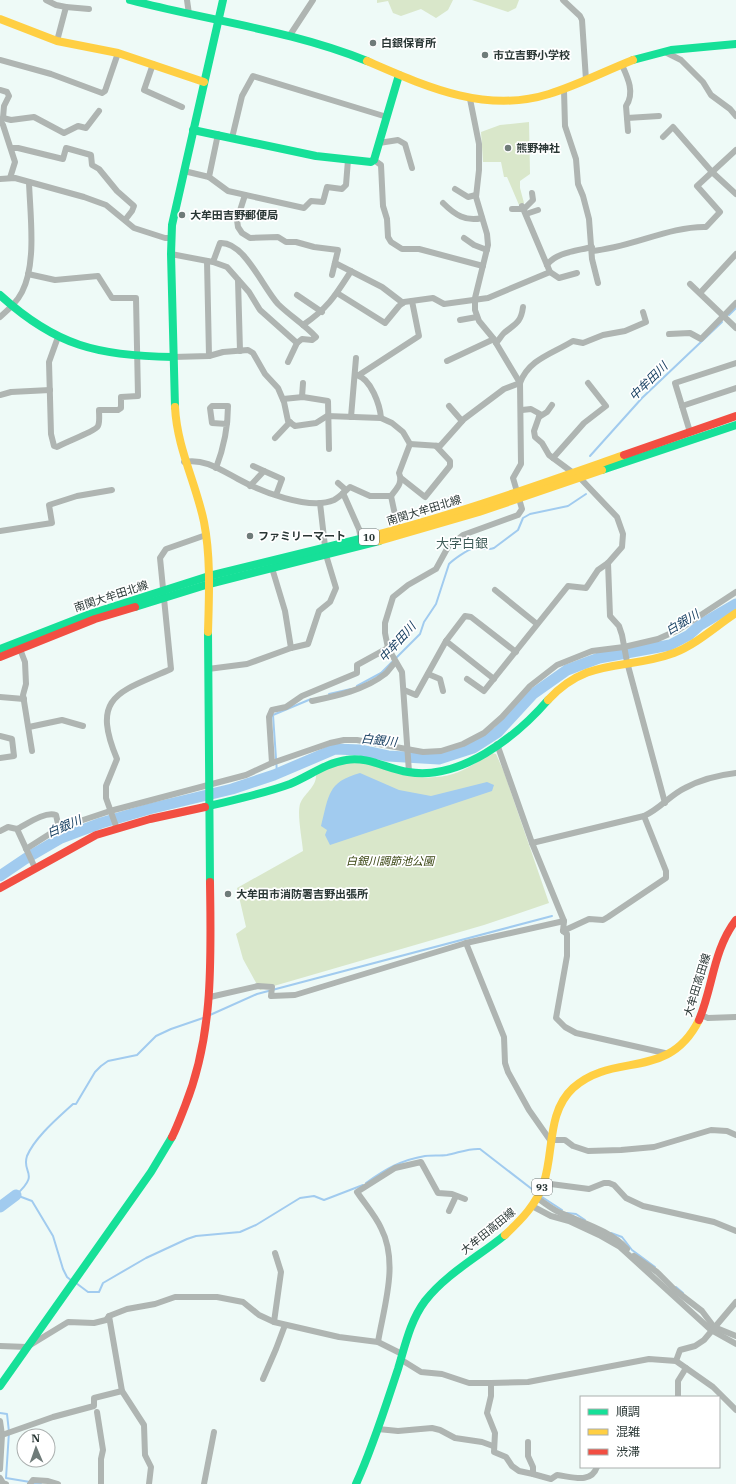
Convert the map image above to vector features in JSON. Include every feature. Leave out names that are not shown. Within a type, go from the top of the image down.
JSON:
[{"type":"street","points":[[46,0],[56,5],[66,7],[89,8]]},
{"type":"street","points":[[130,0],[290,35],[335,48],[399,75],[448,93],[480,101],[517,101],[564,90],[622,65],[665,52],[736,44]]},
{"type":"street","points":[[187,0],[189,14]]},
{"type":"street","points":[[0,1386],[151,1172],[169,1142],[185,1107],[199,1066],[206,1034],[210,997],[210,786],[208,669],[209,580],[206,535],[184,462],[176,426],[171,238],[172,225],[223,0]]},
{"type":"street","points":[[290,35],[313,0]]},
{"type":"street","points":[[562,0],[580,16],[582,20],[586,80]]},
{"type":"street","points":[[57,41],[66,7]]},
{"type":"street","points":[[0,19],[57,41],[118,53],[204,82]]},
{"type":"street","points":[[665,52],[680,60],[702,82],[711,95],[730,109],[736,116]]},
{"type":"street","points":[[0,60],[51,74],[102,93],[105,91],[118,53]]},
{"type":"street","points":[[152,64],[144,90],[182,107]]},
{"type":"street","points":[[622,65],[629,81],[630,100],[626,106],[628,131]]},
{"type":"street","points":[[193,130],[218,134],[316,156],[368,163],[374,160],[399,75]]},
{"type":"street","points":[[232,138],[242,96],[253,76],[387,117]]},
{"type":"street","points":[[0,90],[7,92],[9,96],[4,106],[1,120],[15,162],[10,178]]},
{"type":"street","points":[[564,90],[565,126],[576,158],[578,184],[589,218],[592,259],[598,283]]},
{"type":"street","points":[[470,99],[479,144],[479,170],[476,195],[487,234],[487,250],[475,300],[475,310],[477,317],[495,341],[520,383]]},
{"type":"street","points":[[1,120],[34,117],[64,133],[78,126],[86,128],[99,111]]},
{"type":"street","points":[[627,118],[659,116]]},
{"type":"street","points":[[663,137],[672,127],[712,172],[736,194]]},
{"type":"street","points":[[209,177],[218,134]]},
{"type":"street","points":[[379,143],[398,140],[405,144],[412,168]]},
{"type":"street","points":[[11,148],[18,148],[63,159],[66,148],[91,155],[92,165],[99,168],[118,191],[134,206],[125,220]]},
{"type":"street","points":[[547,265],[551,259],[558,256],[639,242],[690,227],[706,227],[720,212],[697,186],[736,150]]},
{"type":"street","points":[[184,171],[209,177],[228,191],[304,208],[311,202],[323,202],[327,187],[342,189],[346,185],[348,160]]},
{"type":"street","points":[[374,160],[380,165],[383,206],[387,219],[388,237],[391,242],[402,248],[419,249],[483,266]]},
{"type":"street","points":[[0,179],[10,178],[29,182],[106,205],[134,228],[143,232],[171,238]]},
{"type":"street","points":[[0,317],[12,307],[22,291],[28,274],[31,256],[29,182]]},
{"type":"street","points":[[456,190],[468,197],[476,195]]},
{"type":"street","points":[[524,210],[533,200],[532,192]]},
{"type":"street","points":[[245,195],[237,220],[238,227],[242,234],[250,238],[278,237],[286,242],[296,242],[314,247],[338,250],[332,275]]},
{"type":"street","points":[[443,203],[454,214],[466,220],[472,221],[482,218]]},
{"type":"street","points":[[512,209],[538,210]]},
{"type":"street","points":[[524,210],[550,272],[559,278],[577,273]]},
{"type":"street","points":[[464,238],[474,245],[487,250]]},
{"type":"street","points":[[209,356],[210,261],[220,243],[228,242],[236,248],[260,277],[277,303],[316,336],[312,340],[302,339],[297,343],[288,362]]},
{"type":"street","points":[[171,254],[210,261],[227,267],[260,310],[297,343]]},
{"type":"street","points":[[700,293],[735,257]]},
{"type":"street","points":[[335,262],[382,287],[403,303]]},
{"type":"street","points":[[303,324],[322,312],[337,293],[351,271]]},
{"type":"street","points":[[337,293],[385,323],[403,303],[433,298],[444,304],[488,298],[550,272]]},
{"type":"street","points":[[28,274],[55,280],[98,276],[112,298],[136,298],[138,396],[121,397],[121,408],[118,410],[99,410],[99,425],[96,430],[66,441],[57,447],[54,446],[51,434],[49,362],[58,337]]},
{"type":"street","points":[[238,280],[240,351]]},
{"type":"street","points":[[690,284],[736,328]]},
{"type":"street","points":[[0,295],[12,307],[29,320],[58,337],[99,352],[138,357],[173,357],[209,356],[222,352],[248,350],[253,353],[265,374],[278,388],[290,422],[295,426],[316,423],[327,416],[381,418],[392,423],[403,432],[410,444]]},
{"type":"street","points":[[297,295],[304,298],[322,312]]},
{"type":"street","points":[[356,374],[419,336],[412,301]]},
{"type":"street","points":[[669,334],[690,333],[701,339],[736,303]]},
{"type":"street","points":[[448,361],[495,341],[512,328],[519,320],[523,307]]},
{"type":"street","points":[[409,770],[402,672],[388,648],[385,634],[385,623],[394,597],[408,585],[436,569],[448,547],[463,535],[518,515],[522,509],[513,478],[521,464],[522,410],[520,383],[524,372],[535,362],[573,341],[582,343],[603,335],[625,331],[646,322],[643,312]]},
{"type":"street","points":[[460,320],[477,317]]},
{"type":"street","points":[[351,417],[356,374],[356,358]]},
{"type":"street","points":[[690,432],[675,383],[736,363]]},
{"type":"street","points":[[356,374],[365,380],[373,394],[380,410],[381,418]]},
{"type":"street","points":[[302,383],[302,397]]},
{"type":"street","points":[[410,444],[440,446],[462,422],[504,390],[520,383]]},
{"type":"street","points":[[553,458],[584,423],[606,406],[588,383]]},
{"type":"street","points":[[682,406],[736,388]]},
{"type":"street","points":[[0,395],[10,392],[50,390]]},
{"type":"street","points":[[283,399],[302,397],[328,401],[327,416],[329,450]]},
{"type":"street","points":[[539,417],[547,412],[552,405]]},
{"type":"street","points":[[449,406],[462,422]]},
{"type":"street","points":[[468,679],[484,691],[568,586],[586,588],[598,570],[608,563],[622,547],[623,534],[617,517],[574,472],[549,455],[542,444],[535,437],[534,430],[540,414],[536,411],[522,410]]},
{"type":"street","name":"南関大牟田北線","points":[[0,649],[90,614],[209,580],[411,532],[518,496],[574,472],[736,416]]},
{"type":"street","points":[[275,438],[290,422]]},
{"type":"street","points":[[216,468],[225,442],[224,436],[227,424]]},
{"type":"street","name":"南関大牟田北線","points":[[209,580],[272,568],[326,552],[361,539],[580,478],[736,425]]},
{"type":"street","points":[[391,496],[400,485],[401,478],[399,473],[410,444]]},
{"type":"street","points":[[401,478],[424,497],[450,466],[450,461],[436,446]]},
{"type":"street","points":[[184,462],[193,460],[216,468],[250,486],[276,495],[308,503],[320,503],[333,500],[350,487],[370,496],[391,496]]},
{"type":"street","points":[[253,466],[282,479],[276,495]]},
{"type":"street","points":[[250,486],[264,470]]},
{"type":"street","points":[[338,483],[344,492],[359,529],[361,539]]},
{"type":"street","points":[[0,531],[52,522],[49,505],[77,496],[112,490]]},
{"type":"street","points":[[391,496],[398,529]]},
{"type":"street","points":[[208,669],[247,664],[291,648],[308,644],[319,611],[330,602],[336,588],[326,552],[320,503]]},
{"type":"street","points":[[116,827],[106,798],[106,786],[117,759],[108,738],[107,711],[113,700],[126,690],[171,669],[160,558],[166,549],[206,535]]},
{"type":"street","points":[[608,563],[610,616],[619,626],[665,803]]},
{"type":"street","points":[[272,568],[286,611],[291,648]]},
{"type":"street","points":[[495,590],[537,624]]},
{"type":"street","points":[[27,850],[59,828],[111,812],[210,786],[258,771],[275,762],[344,740],[423,752],[440,751],[464,744],[484,733],[502,717],[530,686],[557,665],[592,651],[625,648],[658,639],[678,630],[736,592]]},
{"type":"street","name":"南関大牟田北線","points":[[0,657],[95,619],[164,594]]},
{"type":"street","points":[[0,888],[83,841],[116,827],[290,784],[331,764],[353,759],[368,760],[396,770],[439,773],[454,769],[467,763],[531,721],[546,702],[570,680],[598,670],[655,659],[676,652],[702,638],[736,613]]},
{"type":"street","points":[[404,690],[416,695],[446,641],[465,616],[472,617],[516,652]]},
{"type":"street","points":[[446,641],[494,679]]},
{"type":"street","points":[[275,762],[269,717],[272,710],[286,707],[302,696],[356,673],[357,665],[388,648]]},
{"type":"street","points":[[20,649],[25,662],[24,700],[32,751]]},
{"type":"street","points":[[312,701],[350,692],[362,686],[386,673],[394,660]]},
{"type":"street","points":[[428,674],[440,679],[443,691]]},
{"type":"street","points":[[0,697],[24,700]]},
{"type":"street","points":[[29,727],[62,720],[83,726]]},
{"type":"street","points":[[0,736],[12,739],[14,756],[0,758]]},
{"type":"street","points":[[497,744],[532,843],[564,921],[564,931],[567,934],[567,956],[556,1018],[559,1022],[576,1033],[670,1055]]},
{"type":"street","points":[[532,843],[644,816],[655,811],[684,788],[722,775],[736,773]]},
{"type":"street","points":[[0,831],[8,827],[17,829],[41,817],[53,814],[56,815],[59,828]]},
{"type":"street","points":[[564,931],[589,919],[603,920],[608,918],[666,878],[666,871],[644,816]]},
{"type":"street","points":[[17,829],[35,868]]},
{"type":"street","name":"大牟田高田線","points":[[356,1484],[372,1449],[401,1357],[416,1316],[424,1302],[434,1290],[520,1222],[532,1206],[544,1182],[550,1140],[560,1107],[573,1088],[584,1080],[606,1070],[646,1064],[670,1055],[687,1038],[701,1015],[721,947],[736,920]]},
{"type":"street","points":[[210,997],[258,986],[272,987],[271,996],[295,995],[466,943],[564,921]]},
{"type":"street","points":[[466,943],[504,1037],[505,1063],[508,1072],[525,1104],[550,1140],[565,1140],[573,1146],[588,1151],[654,1147],[711,1130],[727,1131],[736,1135]]},
{"type":"street","points":[[701,1015],[708,1018],[736,1017]]},
{"type":"street","points":[[378,1342],[390,1275],[387,1245],[382,1228],[357,1192],[395,1168],[421,1162],[438,1194],[456,1196],[465,1199]]},
{"type":"street","points":[[544,1182],[589,1189],[604,1183],[608,1183],[614,1185],[626,1198],[643,1206],[714,1222],[736,1231]]},
{"type":"street","points":[[450,1211],[456,1196]]},
{"type":"street","points":[[537,1198],[559,1213],[576,1219],[621,1242],[634,1256],[657,1272],[676,1291],[702,1311],[712,1329],[736,1336]]},
{"type":"street","points":[[532,1206],[551,1216],[569,1221],[593,1232],[620,1247],[712,1329],[736,1344]]},
{"type":"street","points":[[274,1322],[281,1272],[275,1253]]},
{"type":"street","points":[[0,1346],[27,1347],[68,1322],[94,1323],[106,1320],[109,1316],[127,1308],[155,1304],[175,1297],[217,1297],[243,1302],[259,1315],[274,1322],[339,1337],[378,1342],[421,1372],[442,1374],[469,1383],[528,1382],[650,1359],[676,1360],[713,1387],[736,1410]]},
{"type":"street","points":[[676,1360],[680,1350],[695,1346],[704,1340],[736,1302]]},
{"type":"street","points":[[109,1316],[122,1391],[144,1425],[146,1455],[151,1467],[149,1484]]},
{"type":"street","points":[[263,1379],[285,1324]]},
{"type":"street","points":[[678,1396],[678,1380],[686,1368]]},
{"type":"street","points":[[491,1383],[491,1396],[487,1413],[495,1432],[493,1446],[494,1452],[506,1457],[512,1466],[519,1471],[551,1479],[558,1475],[586,1481],[591,1478],[596,1468]]},
{"type":"street","points":[[2,1435],[53,1417],[94,1406],[94,1398],[122,1391]]},
{"type":"street","points":[[97,1412],[103,1450],[101,1459],[102,1484]]},
{"type":"street","points":[[0,1420],[2,1435],[0,1469]]},
{"type":"street","points":[[378,1429],[398,1431],[432,1428],[440,1430],[455,1438],[482,1442],[493,1446]]},
{"type":"street","points":[[204,1484],[214,1432]]},
{"type":"street","points":[[528,1442],[528,1456],[533,1467],[533,1474]]},
{"type":"street","points":[[0,1478],[3,1483],[6,1484]]},
{"type":"street","points":[[30,1484],[32,1480],[48,1480],[58,1484]]},
{"type":"green space","points":[[377,0],[453,0],[448,10],[436,18],[421,9],[401,16],[393,13],[388,1],[377,3]]},
{"type":"green space","points":[[472,0],[519,0],[516,8],[508,12]]},
{"type":"green space","points":[[529,122],[530,174],[520,181],[520,188],[524,203],[519,205],[507,177],[504,177],[501,162],[483,162],[481,132],[500,125]]},
{"type":"green space","name":"白銀川調節池公園","points":[[492,753],[496,754],[504,772],[549,903],[484,925],[260,990],[243,959],[236,934],[246,927],[237,888],[303,851],[299,809],[302,800],[316,779],[316,774],[349,762],[360,762],[406,775],[436,777],[452,774],[466,769]]},
{"type":"water","points":[[360,773],[399,790],[431,796],[487,782],[494,785],[492,791],[330,845],[325,835],[327,830],[321,826],[328,798],[335,786],[341,781]]},
{"type":"waterway","name":"中牟田川","points":[[729,315],[736,308]]},
{"type":"waterway","name":"中牟田川","points":[[590,456],[642,398],[722,322]]},
{"type":"waterway","name":"中牟田川","points":[[357,686],[381,673],[420,634],[424,622],[436,604],[449,564],[451,562],[474,548],[494,548],[518,530],[523,518],[530,514],[568,506],[586,494]]},
{"type":"waterway","name":"白銀川","points":[[0,876],[25,859],[61,838],[101,823],[149,809],[232,789],[274,775],[335,749],[360,750],[388,756],[439,759],[473,748],[498,732],[533,694],[567,670],[599,658],[670,645],[689,635],[700,625],[736,604]]},
{"type":"waterway","name":"中牟田川","points":[[329,694],[351,689]]},
{"type":"waterway","name":"中牟田川","points":[[277,773],[273,715],[311,699]]},
{"type":"waterway","points":[[210,1015],[257,994],[552,916]]},
{"type":"waterway","points":[[72,1281],[67,1277],[63,1269],[53,1236],[32,1201],[16,1195],[27,1182],[29,1177],[26,1166],[27,1156],[35,1142],[47,1128],[73,1104],[76,1104],[95,1072],[101,1066],[108,1061],[137,1055],[156,1036],[171,1029],[206,1017]]},
{"type":"waterway","points":[[366,1183],[387,1169],[408,1160],[425,1156],[447,1155],[480,1149],[537,1193]]},
{"type":"waterway","points":[[76,1283],[88,1292],[99,1292],[103,1283],[146,1258],[187,1239],[196,1236],[240,1232],[256,1225],[300,1198],[314,1196],[324,1200],[363,1185]]},
{"type":"waterway","points":[[0,1207],[16,1195]]},
{"type":"waterway","points":[[542,1197],[562,1210]]},
{"type":"waterway","points":[[567,1213],[576,1214],[585,1220]]},
{"type":"waterway","points":[[611,1233],[622,1237],[632,1250],[655,1267]]},
{"type":"waterway","points":[[676,1287],[683,1293]]},
{"type":"waterway","points":[[0,1413],[7,1414],[9,1432],[6,1478],[30,1482]]},
{"type":"waterway","points":[[34,1483],[41,1484]]},
{"type":"traffic: fast","points":[[130,0],[309,41],[367,61]]},
{"type":"traffic: fast","points":[[175,407],[171,254],[172,225],[223,0]]},
{"type":"traffic: fast","points":[[633,60],[671,50],[736,44]]},
{"type":"traffic: fast","points":[[193,130],[316,156],[371,162],[374,160],[399,75]]},
{"type":"traffic: fast","points":[[0,295],[40,326],[79,345],[122,354],[173,357]]},
{"type":"traffic: fast","points":[[602,470],[736,425]]},
{"type":"traffic: fast","points":[[0,649],[90,614],[209,576],[364,538]]},
{"type":"traffic: fast","points":[[135,607],[209,584],[379,541]]},
{"type":"traffic: fast","points":[[208,632],[210,882]]},
{"type":"traffic: fast","points":[[205,807],[280,788],[331,764],[346,760],[354,759],[370,761],[408,772],[428,773],[447,770],[467,763],[486,753],[520,728],[548,700]]},
{"type":"traffic: fast","points":[[0,1386],[151,1172],[172,1137]]},
{"type":"traffic: fast","points":[[356,1484],[368,1456],[415,1317],[433,1291],[452,1274],[505,1235]]},
{"type":"traffic: slow","points":[[0,19],[57,41],[118,53],[204,82]]},
{"type":"traffic: slow","points":[[367,61],[433,88],[479,99],[502,101],[525,99],[549,94],[633,60]]},
{"type":"traffic: slow","points":[[175,407],[179,437],[201,508],[208,549],[208,632]]},
{"type":"traffic: slow","points":[[364,538],[462,510],[624,455]]},
{"type":"traffic: slow","points":[[379,541],[479,512],[602,470]]},
{"type":"traffic: slow","points":[[548,700],[563,686],[578,677],[593,671],[674,653],[698,640],[736,613]]},
{"type":"traffic: slow","points":[[505,1235],[528,1211],[541,1190],[547,1170],[555,1120],[559,1108],[573,1088],[589,1077],[606,1070],[656,1059],[672,1052],[686,1039],[699,1020]]},
{"type":"traffic: jam","points":[[624,455],[736,416]]},
{"type":"traffic: jam","points":[[0,657],[95,619],[135,607]]},
{"type":"traffic: jam","points":[[0,888],[96,835],[150,819],[205,807]]},
{"type":"traffic: jam","points":[[172,1137],[194,1079],[206,1024],[209,996],[211,939],[210,882]]},
{"type":"traffic: jam","points":[[699,1020],[722,944],[736,920]]},
{"type":"place","name":"白銀保育所","points":[[373,43]]},
{"type":"place","name":"市立吉野小学校","points":[[485,55]]},
{"type":"place","name":"熊野神社","points":[[508,148]]},
{"type":"place","name":"大牟田吉野郵便局","points":[[182,215]]},
{"type":"place","name":"ファミリーマート","points":[[250,536]]},
{"type":"place","name":"大牟田市消防署吉野出張所","points":[[228,894]]},
{"type":"district","name":"大字白銀","points":[[462,543]]}]
